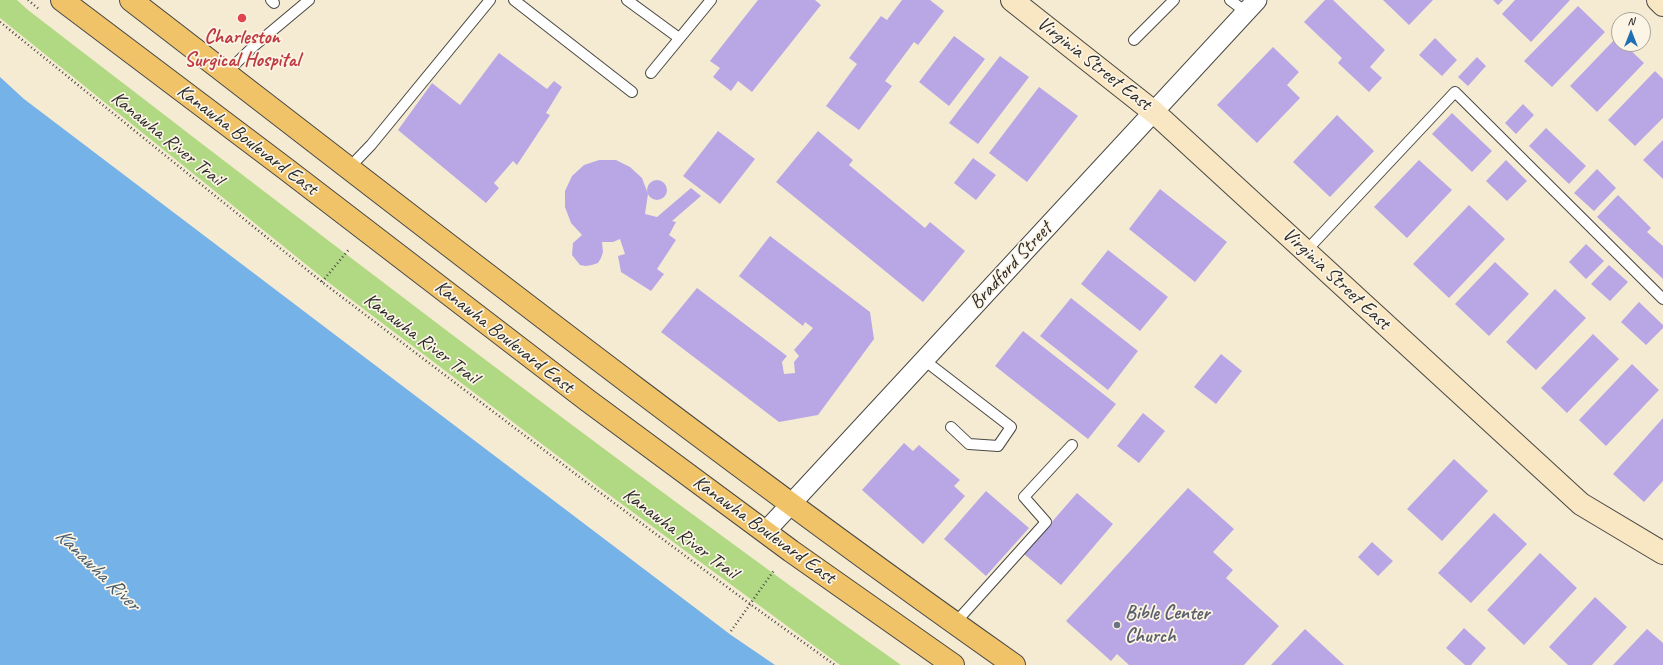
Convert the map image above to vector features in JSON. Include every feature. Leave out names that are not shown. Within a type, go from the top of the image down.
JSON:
[{"type":"main road","name":"Kanawha Boulevard East","points":[[62,0],[292,174],[586,400],[765,532],[953,665]]},
{"type":"main road","name":"Kanawha Boulevard East","points":[[131,0],[349,168],[790,503],[1014,665]]},
{"type":"main road","name":"Virginia Street East","points":[[1012,0],[1155,112],[1581,504],[1663,553]]},
{"type":"main road","points":[[1658,0],[1663,5]]},
{"type":"street","name":"Bradford Street","points":[[765,532],[790,503],[1252,6]]},
{"type":"lane","points":[[226,73],[254,46],[309,0]]},
{"type":"lane","points":[[349,168],[371,145],[490,0]]},
{"type":"lane","points":[[514,0],[632,92]]},
{"type":"lane","points":[[628,0],[679,38]]},
{"type":"lane","points":[[651,73],[711,0]]},
{"type":"lane","points":[[1134,40],[1174,0]]},
{"type":"lane","points":[[1230,0],[1252,6]]},
{"type":"lane","points":[[1306,252],[1455,92],[1663,299]]},
{"type":"lane","points":[[924,360],[1011,427],[998,446],[969,444],[951,428]]},
{"type":"lane","points":[[955,623],[1046,522],[1024,497],[1072,445]]},
{"type":"path","name":"Kanawha River Trail","points":[[0,22],[322,282],[750,604],[835,665]]},
{"type":"path","points":[[322,282],[350,247]]},
{"type":"path","points":[[731,631],[776,567]]},
{"type":"green space","points":[[0,0],[17,0],[28,10],[571,424],[790,586],[901,665],[840,665],[600,488],[324,279],[0,18]]},
{"type":"water","name":"Kanawha River","points":[[0,77],[24,99],[731,635],[775,665],[0,665]]},
{"type":"building","points":[[758,0],[815,0],[821,5],[752,92],[738,81],[731,91],[713,77],[720,68],[710,61]]},
{"type":"building","points":[[902,0],[930,0],[944,11],[918,45],[914,42],[885,81],[892,86],[859,130],[826,106],[857,64],[849,58],[881,16],[887,20]]},
{"type":"building","points":[[1325,0],[1333,0],[1385,50],[1370,67],[1382,78],[1369,92],[1338,63],[1342,58],[1304,22]]},
{"type":"building","points":[[1383,0],[1433,0],[1409,25]]},
{"type":"building","points":[[1493,0],[1503,0],[1498,5]]},
{"type":"building","points":[[1515,0],[1570,0],[1531,42],[1502,14]]},
{"type":"building","points":[[1578,6],[1605,32],[1552,87],[1524,61]]},
{"type":"building","points":[[954,36],[985,59],[949,106],[919,82]]},
{"type":"building","points":[[1435,38],[1457,60],[1442,76],[1419,55]]},
{"type":"building","points":[[1611,43],[1611,52],[1632,52],[1644,63],[1597,112],[1570,86]]},
{"type":"building","points":[[1273,47],[1299,72],[1287,85],[1300,98],[1257,143],[1217,105]]},
{"type":"building","points":[[499,53],[547,89],[554,81],[562,87],[546,113],[550,115],[517,165],[513,161],[494,183],[499,188],[486,203],[398,130],[432,83],[460,105]]},
{"type":"building","points":[[1000,56],[1029,77],[978,144],[949,123]]},
{"type":"building","points":[[1477,57],[1486,66],[1468,86],[1458,77]]},
{"type":"building","points":[[1655,71],[1663,79],[1663,118],[1635,146],[1608,120]]},
{"type":"building","points":[[1039,87],[1078,116],[1027,182],[989,153]]},
{"type":"building","points":[[1523,104],[1534,115],[1516,134],[1505,123]]},
{"type":"building","points":[[1452,113],[1492,151],[1472,172],[1432,134]]},
{"type":"building","points":[[1337,115],[1374,151],[1330,197],[1293,162]]},
{"type":"building","points":[[1546,128],[1586,166],[1569,184],[1529,146]]},
{"type":"building","points":[[718,131],[755,159],[720,204],[683,176]]},
{"type":"building","points":[[818,131],[853,160],[849,165],[925,228],[930,222],[965,251],[923,302],[776,182]]},
{"type":"building","points":[[1663,140],[1663,179],[1643,160]]},
{"type":"building","points":[[973,158],[996,175],[976,200],[954,183]]},
{"type":"building","points":[[599,160],[616,160],[630,167],[642,178],[648,194],[645,214],[657,217],[691,188],[701,196],[672,221],[676,222],[669,235],[676,240],[657,269],[664,274],[651,291],[621,272],[618,256],[625,254],[620,239],[613,242],[602,242],[603,252],[601,258],[598,263],[592,265],[580,265],[572,255],[573,243],[582,235],[571,223],[565,207],[565,191],[572,176],[584,165]]},
{"type":"building","points":[[1419,160],[1452,190],[1407,238],[1374,207]]},
{"type":"building","points":[[1506,160],[1527,181],[1507,201],[1486,181]]},
{"type":"building","points":[[1597,169],[1616,188],[1594,211],[1574,193]]},
{"type":"building","points":[[657,180],[664,183],[667,190],[664,197],[657,200],[650,197],[647,190],[650,183]]},
{"type":"building","points":[[1160,189],[1227,242],[1195,282],[1129,229]]},
{"type":"building","points":[[1618,195],[1651,228],[1647,232],[1663,246],[1663,279],[1597,217]]},
{"type":"building","points":[[1469,205],[1505,239],[1449,298],[1413,264]]},
{"type":"building","points":[[770,236],[870,312],[874,339],[818,415],[779,422],[661,332],[697,288],[787,356],[782,362],[784,374],[795,373],[794,362],[799,356],[794,350],[813,328],[805,322],[803,326],[739,276]]},
{"type":"building","points":[[1586,244],[1604,261],[1586,279],[1569,262]]},
{"type":"building","points":[[1108,250],[1168,297],[1140,331],[1081,284]]},
{"type":"building","points":[[1495,262],[1529,294],[1489,336],[1455,304]]},
{"type":"building","points":[[1609,265],[1628,282],[1610,301],[1591,284]]},
{"type":"building","points":[[1555,289],[1586,318],[1536,370],[1506,342]]},
{"type":"building","points":[[1071,298],[1138,351],[1108,390],[1040,336]]},
{"type":"building","points":[[1639,302],[1663,325],[1663,328],[1646,345],[1621,322]]},
{"type":"building","points":[[1023,331],[1116,404],[1088,439],[995,366]]},
{"type":"building","points":[[1593,334],[1619,359],[1567,413],[1541,388]]},
{"type":"building","points":[[1221,354],[1242,371],[1216,404],[1194,387]]},
{"type":"building","points":[[1632,364],[1659,390],[1606,446],[1579,420]]},
{"type":"building","points":[[1143,413],[1165,431],[1139,463],[1117,446]]},
{"type":"building","points":[[1663,418],[1663,481],[1644,502],[1613,474]]},
{"type":"building","points":[[904,443],[913,451],[919,445],[960,480],[954,486],[965,496],[923,544],[862,490]]},
{"type":"building","points":[[1454,459],[1488,491],[1442,541],[1407,509]]},
{"type":"building","points":[[1188,488],[1234,529],[1213,552],[1233,570],[1226,578],[1279,626],[1244,665],[1129,665],[1117,654],[1111,661],[1066,621]]},
{"type":"building","points":[[986,491],[1029,528],[986,576],[944,539]]},
{"type":"building","points":[[1077,493],[1113,524],[1061,585],[1024,554]]},
{"type":"building","points":[[1494,513],[1527,544],[1471,603],[1438,573]]},
{"type":"building","points":[[1372,542],[1393,561],[1378,576],[1358,557]]},
{"type":"building","points":[[1540,553],[1577,588],[1524,645],[1487,610]]},
{"type":"building","points":[[1595,597],[1627,627],[1592,665],[1568,665],[1549,647]]},
{"type":"building","points":[[1464,628],[1486,648],[1471,665],[1465,665],[1446,648]]},
{"type":"building","points":[[1305,629],[1344,665],[1271,665]]},
{"type":"building","points":[[1647,629],[1663,643],[1663,665],[1613,665]]},
{"type":"place","name":"Charleston Surgical Hospital","points":[[242,18]]},
{"type":"place","name":"Bible Center Church","points":[[1117,625]]}]
